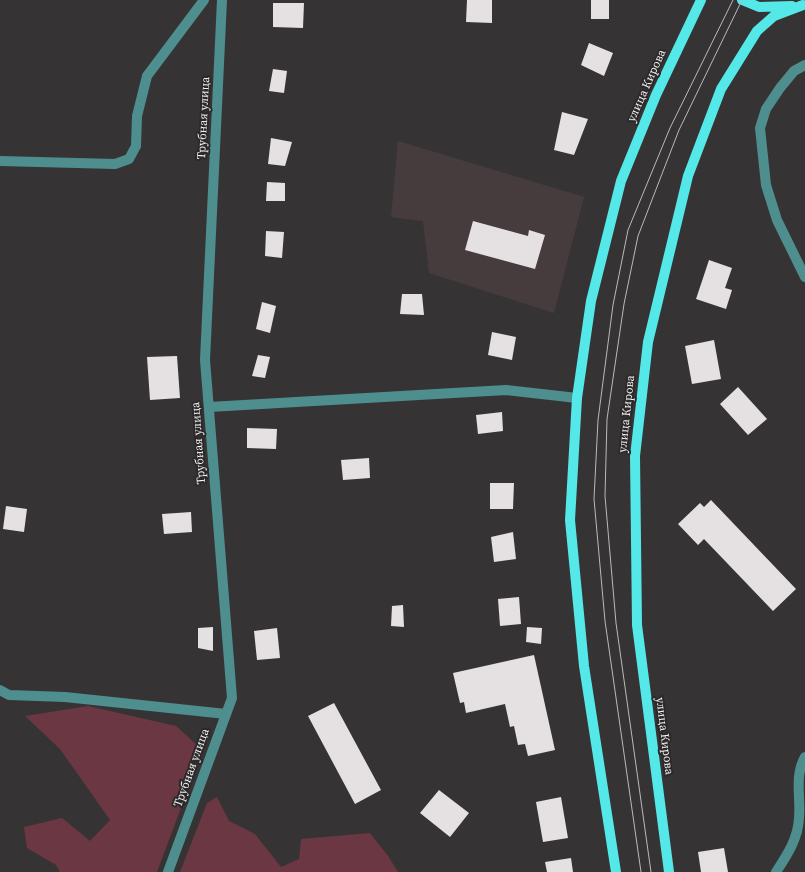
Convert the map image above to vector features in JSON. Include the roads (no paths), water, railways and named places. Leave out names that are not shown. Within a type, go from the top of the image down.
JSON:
[{"type":"main road","name":"улица Кирова","points":[[616,872],[584,666],[570,520],[577,398],[591,301],[621,181],[656,95],[701,0]]},
{"type":"main road","name":"улица Кирова","points":[[742,0],[759,7],[804,5]]},
{"type":"main road","name":"улица Кирова","points":[[669,872],[637,625],[635,456],[648,342],[688,176],[720,89],[757,31],[774,16],[804,5]]},
{"type":"street","points":[[0,160],[115,164],[129,159],[136,146],[137,116],[147,76],[177,33],[204,0]]},
{"type":"street","name":"Трубная улица","points":[[168,872],[232,698],[205,360],[222,0]]},
{"type":"street","points":[[805,65],[794,71],[780,88],[766,109],[760,128],[766,185],[777,220],[805,277]]},
{"type":"street","points":[[209,407],[506,390],[577,398]]},
{"type":"street","points":[[0,690],[9,695],[65,697],[226,714]]},
{"type":"street","points":[[776,872],[792,848],[797,832],[800,817],[800,771],[805,757]]},
{"type":"tram line","points":[[641,872],[605,621],[594,499],[598,420],[613,305],[628,230],[670,128],[733,0]]},
{"type":"tram line","points":[[651,872],[616,623],[605,496],[607,419],[624,304],[638,236],[679,130],[742,0]]}]
